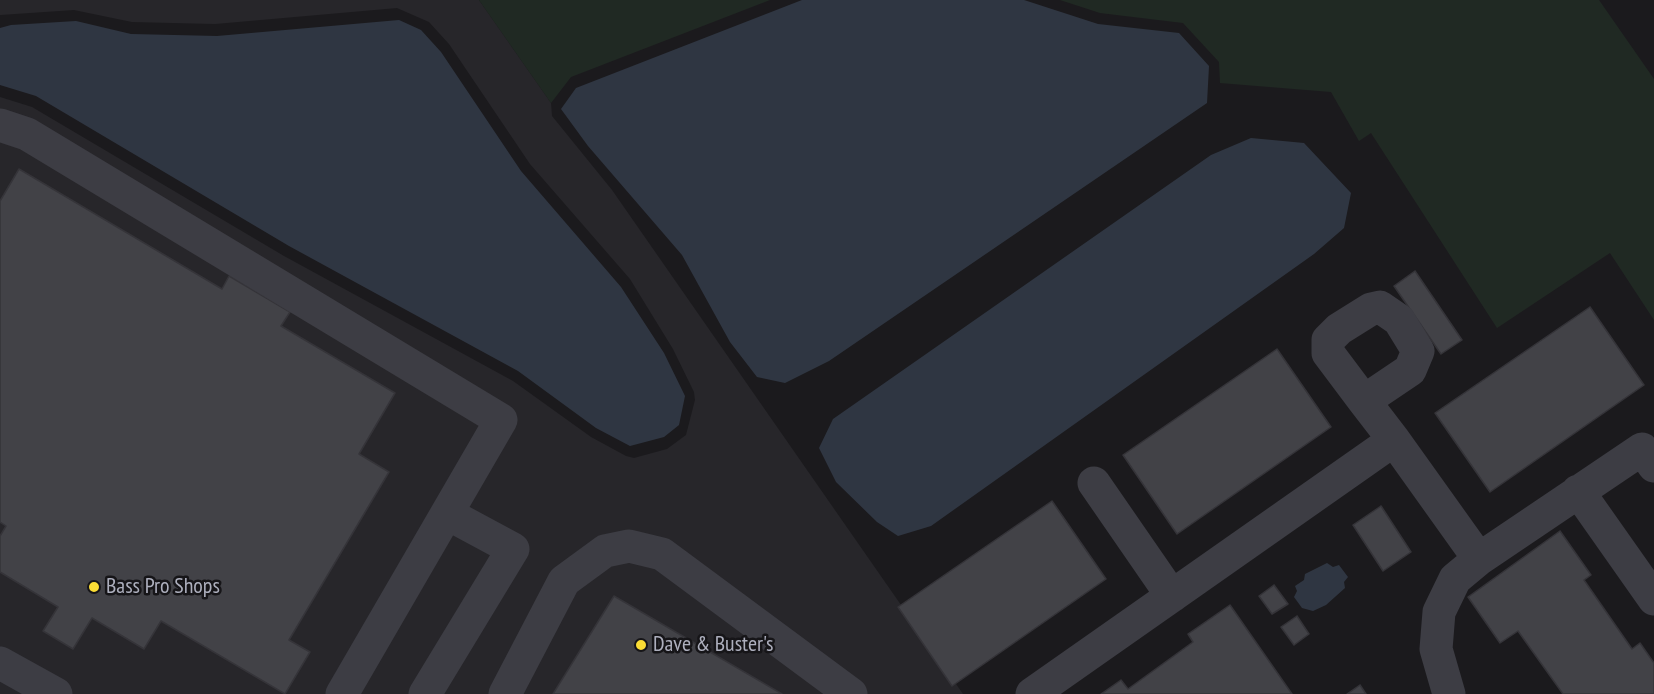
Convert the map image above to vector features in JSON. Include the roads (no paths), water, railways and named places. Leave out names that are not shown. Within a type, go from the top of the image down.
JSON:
[{"type":"lane","points":[[0,124],[27,134],[501,420],[342,694]]},
{"type":"lane","points":[[1364,401],[1479,559]]},
{"type":"lane","points":[[1032,694],[1394,440]]},
{"type":"lane","points":[[1449,694],[1436,649],[1439,612],[1455,579],[1479,559],[1642,449],[1654,466]]},
{"type":"lane","points":[[1094,483],[1172,596]]},
{"type":"lane","points":[[1578,491],[1654,599]]},
{"type":"lane","points":[[425,694],[513,549],[448,514]]},
{"type":"lane","points":[[505,694],[564,581],[605,551],[629,546],[662,554],[851,694]]},
{"type":"lane","points":[[0,663],[39,690]]},
{"type":"water","points":[[802,0],[1024,0],[1098,24],[1179,33],[1209,66],[1207,103],[829,361],[785,383],[757,377],[730,342],[682,255],[588,146],[561,109],[576,88]]},
{"type":"water","points":[[399,20],[421,30],[441,52],[521,171],[621,287],[664,353],[685,396],[679,425],[664,437],[630,446],[596,428],[518,371],[289,246],[36,96],[0,85],[0,28],[11,25],[76,21],[131,34],[217,36]]},
{"type":"water","points":[[1251,138],[1304,143],[1351,193],[1344,228],[1314,254],[931,526],[898,536],[877,522],[836,482],[819,448],[833,419],[1211,155]]},
{"type":"water","points":[[1327,563],[1333,567],[1339,565],[1348,577],[1344,582],[1345,588],[1326,605],[1313,611],[1302,608],[1294,597],[1297,591],[1295,586],[1304,580],[1305,574]]},
{"type":"place","name":"Bass Pro Shops","points":[[94,587]]},
{"type":"place","name":"Dave & Buster's","points":[[641,645]]}]
